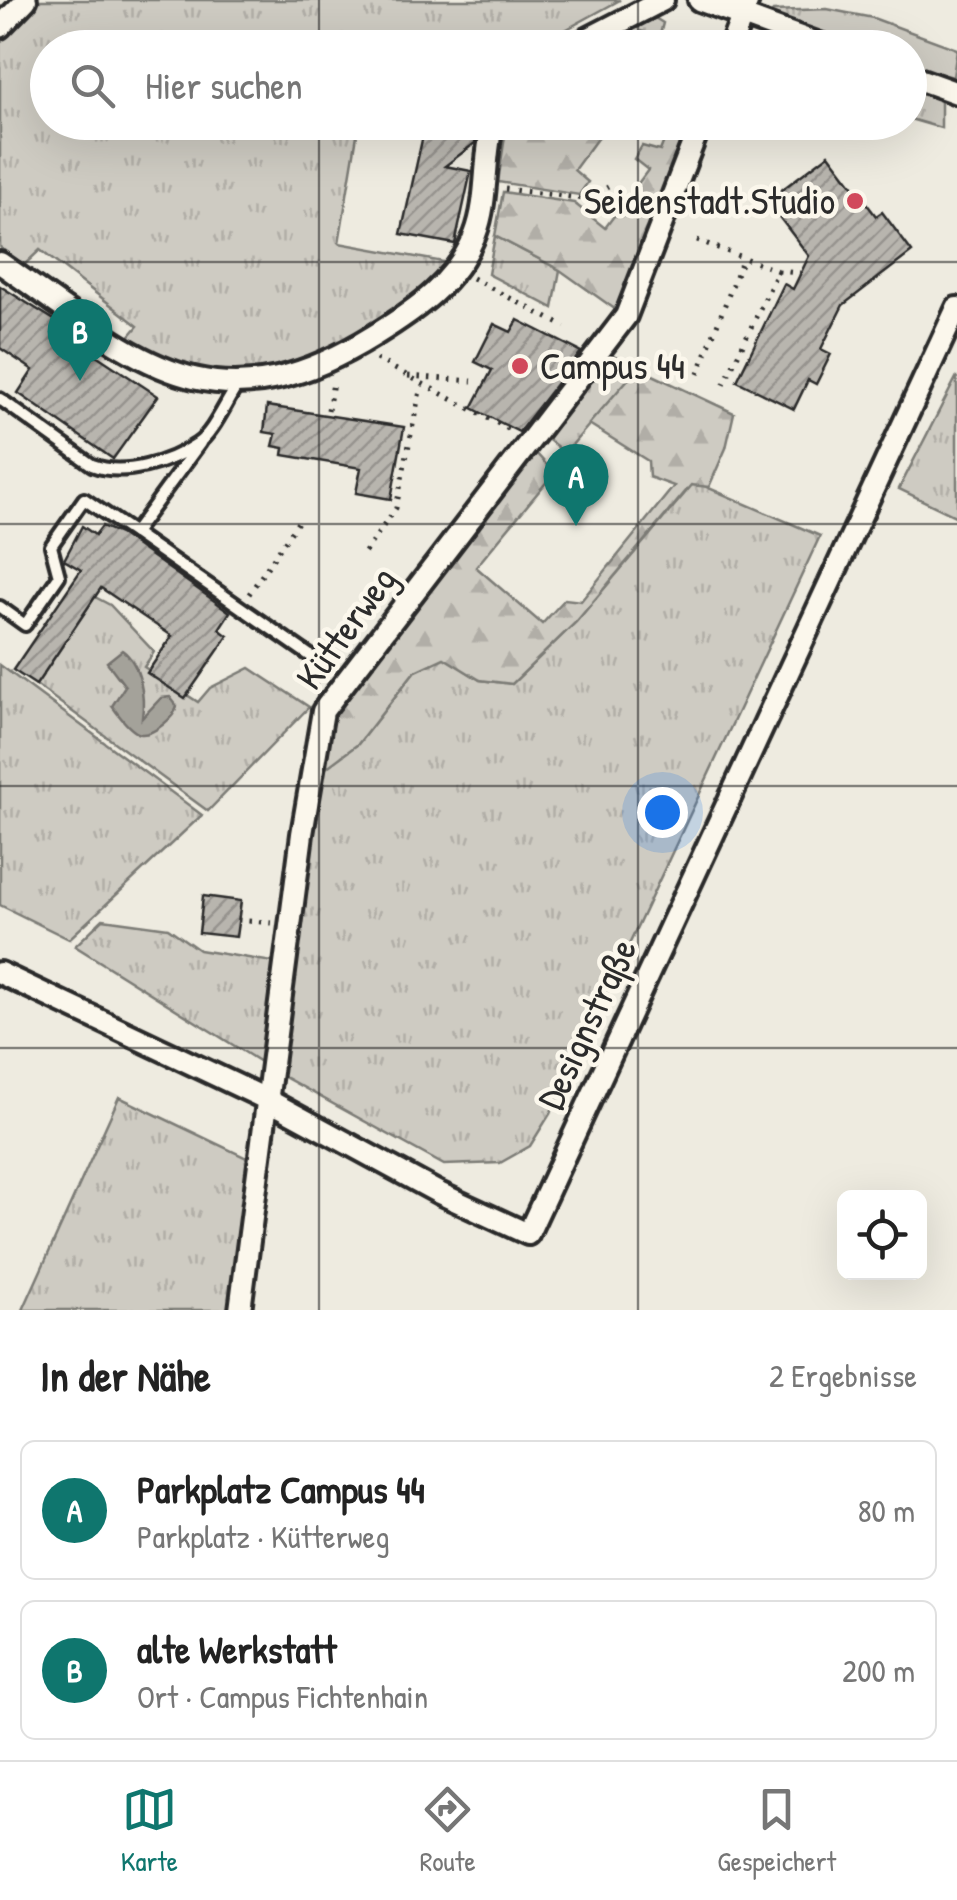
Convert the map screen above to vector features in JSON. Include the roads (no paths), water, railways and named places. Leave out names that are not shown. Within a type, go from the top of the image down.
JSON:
[{"type":"street","points":[[0,26],[26,0]]},
{"type":"street","points":[[605,30],[663,0]]},
{"type":"street","points":[[699,0],[745,8],[792,30]]},
{"type":"street","points":[[927,82],[957,93]]},
{"type":"street","points":[[0,262],[142,361],[176,376],[237,386],[280,378],[356,347],[410,313],[456,270],[476,232],[491,140]]},
{"type":"street","name":"Kütterweg","points":[[240,1310],[266,1099],[323,711],[626,316],[694,140]]},
{"type":"street","name":"Designstraße","points":[[0,973],[266,1099],[438,1192],[528,1234],[957,308]]},
{"type":"lane","points":[[134,533],[237,386]]},
{"type":"lane","points":[[0,399],[92,465],[109,471],[146,466],[200,443]]},
{"type":"lane","points":[[0,607],[24,625],[59,576],[50,546],[84,499],[312,656]]},
{"type":"place","name":"Seidenstadt.Studio","points":[[855,201]]},
{"type":"place","name":"Campus 44","points":[[520,366]]},
{"type":"place","name":"alte Werkstatt","points":[[80,381]]},
{"type":"place","name":"Parkplatz Campus 44","points":[[576,526]]}]
